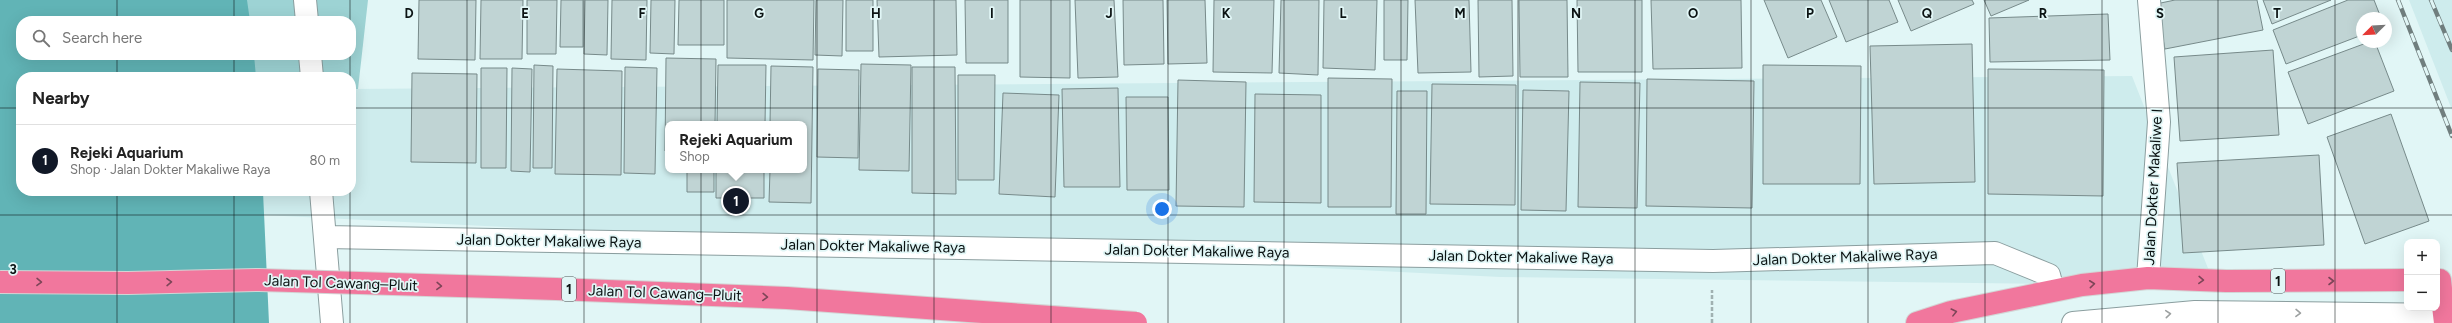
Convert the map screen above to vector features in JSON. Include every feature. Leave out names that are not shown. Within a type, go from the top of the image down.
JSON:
[{"type":"highway","name":"1","points":[[1917,323],[1951,312],[2053,290],[2082,285],[2148,278],[2226,281],[2404,280]]},
{"type":"highway","name":"Jalan Tol Cawang–Pluit","points":[[0,282],[128,283],[259,280],[556,289],[787,298],[1136,323]]},
{"type":"highway","points":[[2443,280],[2447,317]]},
{"type":"street","points":[[305,0],[307,16]]},
{"type":"street","name":"Jalan Dokter Makaliwe I","points":[[2148,278],[2159,122],[2149,0]]},
{"type":"street","points":[[310,60],[312,72]]},
{"type":"street","points":[[321,196],[332,323]]},
{"type":"street","name":"Jalan Dokter Makaliwe Raya","points":[[325,237],[1713,261],[1995,253],[2049,275],[2053,290]]},
{"type":"street","points":[[2074,323],[2195,312],[2447,317]]},
{"type":"shaded area","points":[[0,0],[247,0],[249,16],[16,16],[16,60],[254,60],[256,72],[16,72],[16,196],[263,196],[269,323],[0,323]]},
{"type":"shaded area","points":[[243,0],[368,0],[358,89],[356,89],[356,72],[255,72],[253,60],[356,60],[356,16],[245,16]]},
{"type":"shaded area","points":[[2409,0],[2452,0],[2452,110]]},
{"type":"shaded area","points":[[2132,76],[2215,286],[1500,277],[264,215],[263,196],[356,196],[356,89]]},
{"type":"building","points":[[419,0],[476,0],[475,60],[418,59]]},
{"type":"building","points":[[481,0],[523,0],[522,59],[480,59]]},
{"type":"building","points":[[527,0],[557,0],[556,54],[527,54]]},
{"type":"building","points":[[561,0],[583,0],[583,47],[560,47]]},
{"type":"building","points":[[585,0],[608,0],[607,55],[584,54]]},
{"type":"building","points":[[612,0],[647,0],[646,60],[611,59]]},
{"type":"building","points":[[651,0],[675,0],[674,54],[650,53]]},
{"type":"building","points":[[679,0],[724,0],[724,45],[678,45]]},
{"type":"building","points":[[727,0],[814,0],[813,60],[727,58]]},
{"type":"building","points":[[816,0],[843,0],[842,56],[815,55]]},
{"type":"building","points":[[846,0],[873,0],[873,51],[846,51]]},
{"type":"building","points":[[877,0],[956,0],[957,55],[879,57]]},
{"type":"building","points":[[965,0],[1008,0],[1008,63],[966,63]]},
{"type":"building","points":[[1020,0],[1070,0],[1070,78],[1020,77]]},
{"type":"building","points":[[1075,0],[1114,0],[1118,77],[1078,78]]},
{"type":"building","points":[[1123,0],[1163,0],[1164,64],[1124,65]]},
{"type":"building","points":[[1167,0],[1205,0],[1207,63],[1168,64]]},
{"type":"building","points":[[1214,0],[1274,0],[1272,73],[1213,72]]},
{"type":"building","points":[[1281,0],[1319,0],[1318,75],[1279,73]]},
{"type":"building","points":[[1324,0],[1377,0],[1375,70],[1323,68]]},
{"type":"building","points":[[1384,0],[1408,0],[1407,60],[1384,60]]},
{"type":"building","points":[[1415,0],[1469,0],[1471,72],[1418,73]]},
{"type":"building","points":[[1478,0],[1512,0],[1513,76],[1479,77]]},
{"type":"building","points":[[1519,0],[1567,0],[1568,77],[1520,77]]},
{"type":"building","points":[[1577,0],[1642,0],[1642,72],[1578,72]]},
{"type":"building","points":[[1651,0],[1741,0],[1742,68],[1653,69]]},
{"type":"building","points":[[1764,0],[1821,0],[1837,37],[1788,58]]},
{"type":"building","points":[[1829,0],[1889,0],[1898,22],[1846,42]]},
{"type":"building","points":[[1898,0],[1972,0],[1974,4],[1911,31]]},
{"type":"building","points":[[1984,0],[2029,0],[1991,16]]},
{"type":"building","points":[[2175,0],[2257,0],[2263,30],[2165,49],[2156,4]]},
{"type":"building","points":[[2263,0],[2331,0],[2272,24]]},
{"type":"building","points":[[2348,0],[2374,0],[2379,12],[2356,12],[2356,37],[2286,64],[2273,30]]},
{"type":"building","points":[[2108,14],[2110,60],[1990,62],[1989,18]]},
{"type":"building","points":[[1972,44],[1975,182],[1874,184],[1870,46]]},
{"type":"building","points":[[2356,47],[2377,48],[2394,91],[2308,124],[2288,72]]},
{"type":"building","points":[[2273,50],[2279,135],[2180,141],[2174,57]]},
{"type":"building","points":[[666,58],[716,59],[715,121],[665,121]]},
{"type":"building","points":[[861,64],[911,65],[909,171],[859,170]]},
{"type":"building","points":[[534,65],[553,66],[552,168],[533,168]]},
{"type":"building","points":[[718,65],[766,65],[765,121],[717,121]]},
{"type":"building","points":[[1763,65],[1861,66],[1860,184],[1763,184]]},
{"type":"building","points":[[771,66],[813,67],[811,203],[769,202],[770,173],[807,173],[807,121],[770,121]]},
{"type":"building","points":[[625,67],[657,68],[655,174],[624,173]]},
{"type":"building","points":[[912,67],[955,67],[956,194],[912,193]]},
{"type":"building","points":[[481,68],[507,68],[506,168],[481,168]]},
{"type":"building","points":[[512,68],[532,69],[530,172],[511,171]]},
{"type":"building","points":[[557,69],[622,71],[621,175],[555,174]]},
{"type":"building","points":[[818,69],[859,70],[858,158],[817,157]]},
{"type":"building","points":[[1988,69],[2104,70],[2103,196],[1988,194]]},
{"type":"building","points":[[412,73],[477,74],[476,163],[411,162]]},
{"type":"building","points":[[958,75],[995,75],[994,180],[958,180]]},
{"type":"building","points":[[1328,78],[1392,79],[1391,207],[1328,207]]},
{"type":"building","points":[[1647,79],[1754,81],[1752,208],[1646,206]]},
{"type":"building","points":[[1178,80],[1246,82],[1244,207],[1176,206]]},
{"type":"building","points":[[1580,82],[1640,83],[1637,208],[1578,207]]},
{"type":"building","points":[[1432,84],[1516,85],[1515,205],[1430,204]]},
{"type":"building","points":[[1118,88],[1120,187],[1064,187],[1062,89]]},
{"type":"building","points":[[1523,90],[1569,91],[1566,211],[1521,210]]},
{"type":"building","points":[[1397,91],[1427,91],[1426,214],[1396,214]]},
{"type":"building","points":[[1003,93],[1059,95],[1055,197],[999,194]]},
{"type":"building","points":[[1255,94],[1321,95],[1321,203],[1254,202]]},
{"type":"building","points":[[1126,97],[1168,97],[1169,190],[1127,190]]},
{"type":"building","points":[[2391,114],[2429,221],[2365,244],[2327,137]]},
{"type":"building","points":[[2319,155],[2324,245],[2183,253],[2177,163]]},
{"type":"building","points":[[687,173],[714,173],[714,192],[687,192]]},
{"type":"building","points":[[716,173],[764,173],[764,198],[716,198]]},
{"type":"railway","points":[[2398,0],[2452,136]]},
{"type":"railway","points":[[2431,0],[2452,50]]},
{"type":"place","name":"Rejeki Aquarium","points":[[736,201]]}]
